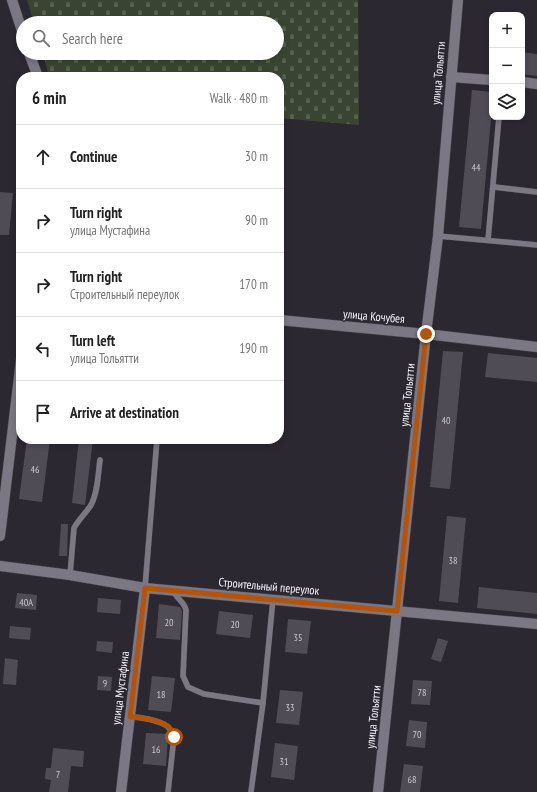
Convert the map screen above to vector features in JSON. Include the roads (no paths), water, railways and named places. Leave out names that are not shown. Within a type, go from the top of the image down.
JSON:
[{"type":"street","points":[[12,0],[17,16]]},
{"type":"street","name":"улица Тольятти","points":[[378,792],[426,334],[438,236],[450,77],[458,0]]},
{"type":"street","points":[[32,60],[36,72]]},
{"type":"street","points":[[450,77],[489,80]]},
{"type":"street","points":[[525,82],[537,84]]},
{"type":"street","name":"улица Кочубея","points":[[284,320],[426,334],[537,347]]},
{"type":"street","points":[[0,536],[16,402]]},
{"type":"street","name":"Строительный переулок","points":[[0,566],[70,575],[145,588],[537,624]]},
{"type":"street","name":"улица Мустафина","points":[[121,792],[145,588]]},
{"type":"lane","points":[[488,240],[494,187],[499,120]]},
{"type":"lane","points":[[494,187],[537,192]]},
{"type":"lane","points":[[438,236],[537,245]]},
{"type":"lane","points":[[145,588],[157,444]]},
{"type":"lane","points":[[70,575],[74,528],[95,496],[100,460]]},
{"type":"lane","points":[[173,590],[177,598],[183,603],[186,610],[183,676],[188,687],[204,694],[263,703]]},
{"type":"lane","points":[[252,792],[263,703],[273,599]]},
{"type":"lane","points":[[130,717],[143,718],[167,726],[170,729],[174,737],[168,792]]}]
